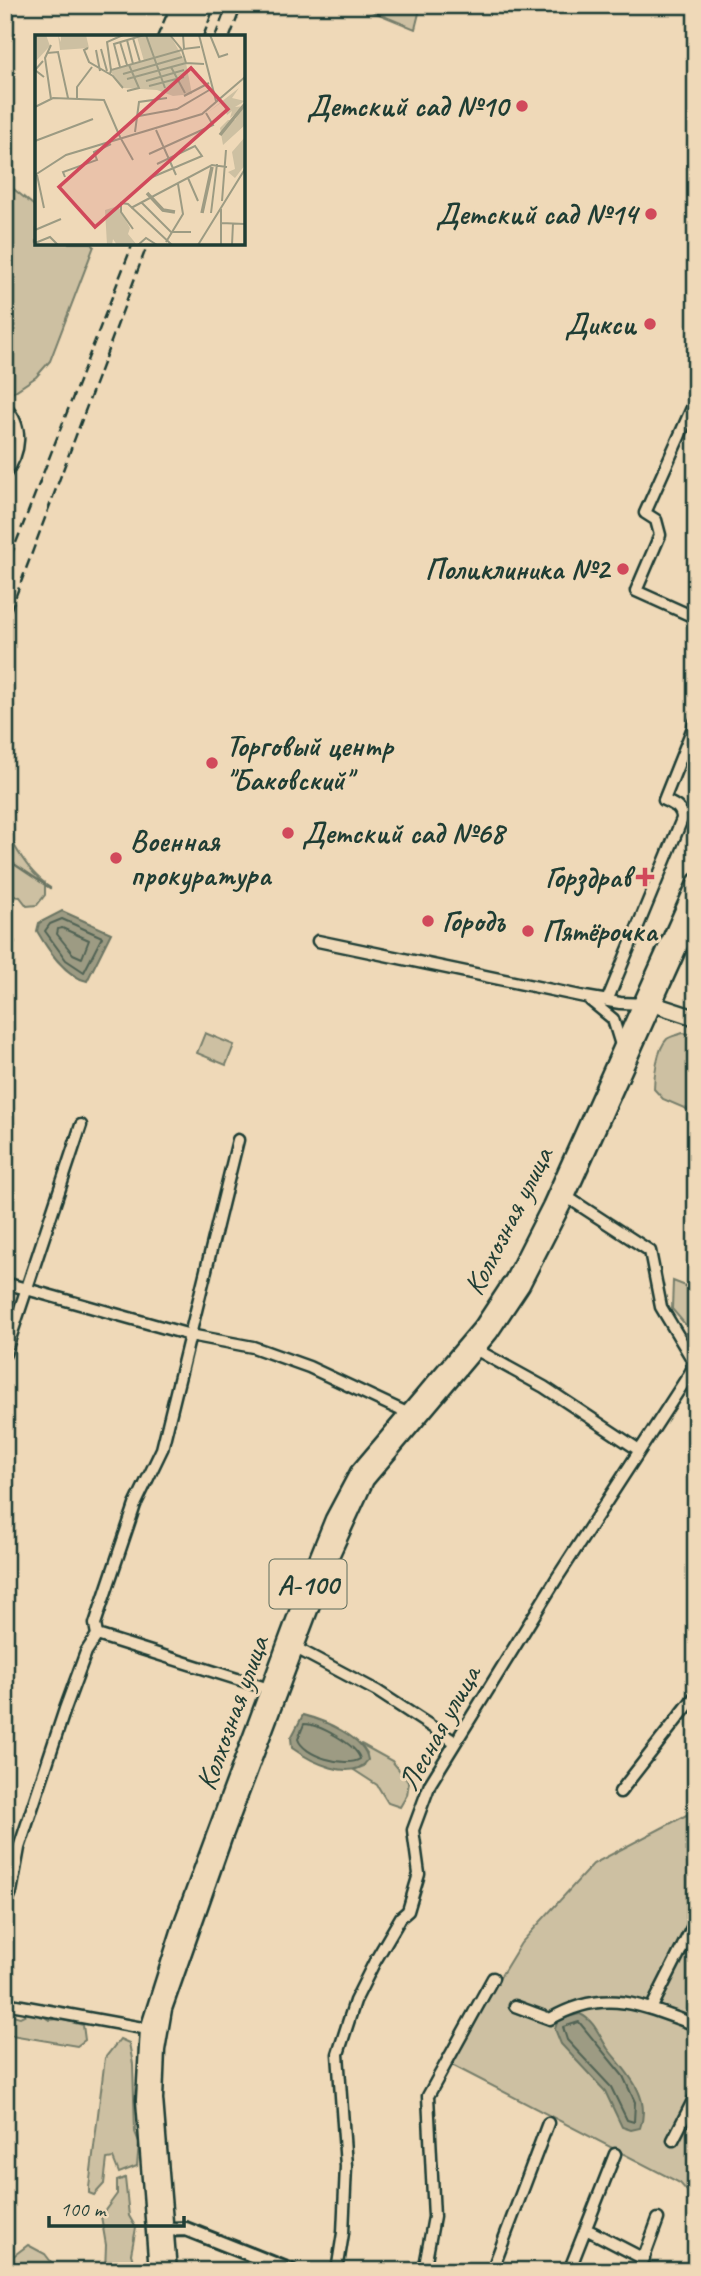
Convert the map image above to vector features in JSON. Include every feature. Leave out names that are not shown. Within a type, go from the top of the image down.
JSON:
[{"type":"main road","name":"А-100","points":[[646,1004],[696,881]]},
{"type":"main road","name":"А-100","points":[[646,1004],[696,910]]},
{"type":"main road","points":[[646,1004],[696,1018]]},
{"type":"main road","name":"Колхозная улица","points":[[159,2230],[144,2100],[148,2029],[181,1925],[316,1561],[348,1487],[482,1326],[513,1279],[550,1206],[621,1045],[646,1004]]},
{"type":"main road","name":"Колхозная улица","points":[[159,2230],[156,2050],[164,2009],[344,1523],[366,1480],[477,1350],[522,1285],[567,1197],[646,1004]]},
{"type":"main road","points":[[158,2271],[159,2230]]},
{"type":"main road","points":[[159,2230],[169,2271]]},
{"type":"street","points":[[696,399],[645,513],[656,520],[660,535],[636,591],[696,618]]},
{"type":"street","points":[[5,407],[18,422],[20,435],[5,474]]},
{"type":"street","points":[[607,1001],[682,819],[677,806],[664,800],[696,720]]},
{"type":"street","points":[[318,941],[585,997],[646,1004]]},
{"type":"street","points":[[585,997],[613,1019],[621,1045]]},
{"type":"street","points":[[5,1354],[81,1125]]},
{"type":"street","points":[[5,1906],[11,1892],[19,1848],[86,1651],[97,1635],[95,1624],[135,1505],[162,1449],[238,1140]]},
{"type":"street","points":[[567,1197],[650,1251],[661,1307],[692,1359],[694,1372]]},
{"type":"street","points":[[5,1283],[190,1335],[253,1347],[309,1367],[407,1413]]},
{"type":"street","points":[[477,1350],[544,1387],[639,1450]]},
{"type":"street","name":"Лесная улица","points":[[337,2271],[346,2166],[338,2054],[355,2001],[401,1917],[408,1911],[419,1874],[413,1830],[430,1784],[639,1450],[694,1372]]},
{"type":"street","points":[[97,1635],[269,1689]]},
{"type":"street","points":[[296,1648],[377,1690],[455,1742]]},
{"type":"street","points":[[620,1792],[696,1695]]},
{"type":"street","points":[[651,2009],[696,1920]]},
{"type":"street","points":[[424,2271],[434,2217],[428,2096],[493,1978]]},
{"type":"street","points":[[515,2006],[550,2018],[568,2008],[596,2000],[651,2009],[696,2025]]},
{"type":"street","points":[[5,2003],[148,2029]]},
{"type":"street","points":[[673,2140],[696,2095]]},
{"type":"street","points":[[492,2271],[548,2123]]},
{"type":"street","points":[[569,2271],[615,2154]]},
{"type":"street","points":[[639,2271],[658,2219]]},
{"type":"street","points":[[586,2229],[643,2259]]},
{"type":"street","points":[[159,2230],[186,2230],[205,2235],[292,2271]]},
{"type":"shaded area","points":[[357,5],[421,5],[415,29]]},
{"type":"shaded area","points":[[5,182],[35,206],[35,245],[94,246],[50,361],[36,377],[12,393],[5,390]]},
{"type":"shaded area","points":[[5,845],[14,845],[32,871],[45,883],[45,895],[37,905],[27,906],[20,897],[6,895]]},
{"type":"shaded area","points":[[205,1033],[234,1045],[226,1065],[197,1053]]},
{"type":"shaded area","points":[[683,1033],[696,1035],[696,1110],[691,1111],[663,1099],[654,1089],[657,1063],[664,1043]]},
{"type":"shaded area","points":[[673,1281],[691,1288],[696,1324],[690,1330],[672,1309]]},
{"type":"shaded area","points":[[361,1744],[392,1761],[409,1782],[407,1795],[400,1807],[388,1803],[377,1785],[354,1770],[364,1766],[367,1753]]},
{"type":"shaded area","points":[[696,1810],[696,2201],[680,2183],[448,2063],[521,1943],[593,1864]]},
{"type":"shaded area","points":[[30,2012],[49,2020],[59,2019],[83,2025],[85,2040],[77,2046],[5,2034],[5,2013],[20,2017]]},
{"type":"shaded area","points":[[120,2039],[129,2043],[133,2064],[135,2132],[139,2142],[137,2166],[119,2173],[113,2158],[107,2159],[104,2184],[94,2195],[89,2193],[89,2187],[105,2058]]},
{"type":"shaded area","points":[[125,2178],[129,2216],[136,2228],[131,2254],[136,2271],[105,2271],[106,2245],[101,2216],[117,2194],[117,2181]]},
{"type":"shaded area","points":[[28,2245],[45,2254],[58,2271],[5,2271],[5,2250],[12,2257]]},
{"type":"water","points":[[62,911],[111,933],[87,981],[64,968],[37,931],[39,923]]},
{"type":"water","points":[[303,1715],[332,1725],[351,1737],[365,1752],[368,1760],[361,1767],[342,1770],[320,1764],[292,1748],[291,1738]]},
{"type":"water","points":[[580,2014],[593,2025],[635,2085],[643,2105],[640,2128],[631,2130],[622,2127],[605,2091],[561,2044],[555,2029],[558,2019]]},
{"type":"waterway","points":[[5,858],[50,888]]},
{"type":"railway","points":[[158,35],[171,5]]},
{"type":"railway","points":[[204,35],[215,5]]},
{"type":"railway","points":[[216,35],[227,5]]},
{"type":"railway","points":[[231,35],[242,5]]},
{"type":"railway","points":[[5,571],[132,245]]},
{"type":"railway","points":[[5,625],[147,245]]},
{"type":"place","name":"Детский сад №10","points":[[522,106]]},
{"type":"place","name":"Детский сад №14","points":[[651,214]]},
{"type":"place","name":"Дикси","points":[[650,324]]},
{"type":"place","name":"Поликлиника №2","points":[[623,569]]},
{"type":"place","name":"Торговый центр \"Баковский\"","points":[[212,763]]},
{"type":"place","name":"Детский сад №68","points":[[288,833]]},
{"type":"place","name":"Военная прокуратура","points":[[116,858]]},
{"type":"place","name":"Горздрав","points":[[645,877]]},
{"type":"place","name":"Городъ","points":[[428,921]]},
{"type":"place","name":"Пятёрочка","points":[[528,931]]}]
